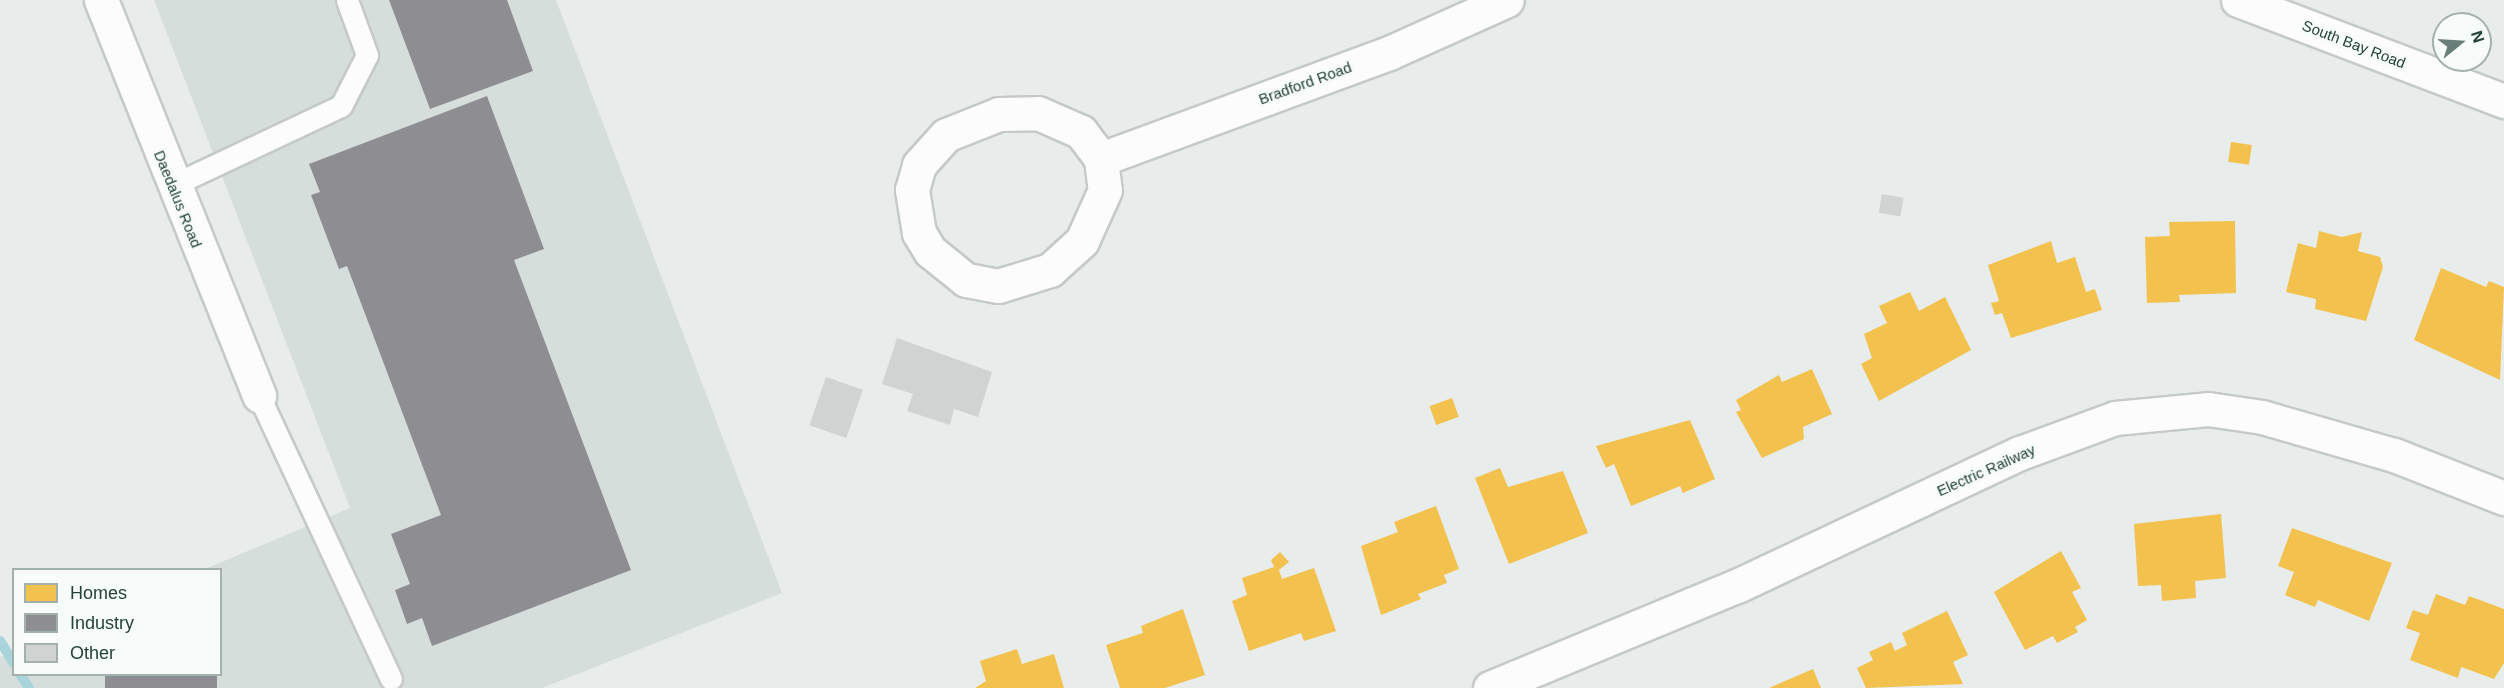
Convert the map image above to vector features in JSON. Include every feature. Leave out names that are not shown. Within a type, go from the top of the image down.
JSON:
[{"type":"street","name":"Daedalus Road","points":[[101,0],[259,396]]},
{"type":"street","name":"Bradford Road","points":[[1101,159],[1389,52],[1507,0]]},
{"type":"street","name":"South Bay Road","points":[[2238,0],[2504,101]]},
{"type":"street","points":[[1038,113],[1081,132],[1101,159],[1105,190],[1082,241],[1037,276],[998,286],[966,280],[930,250],[919,233],[912,190],[919,165],[957,131],[999,114],[1038,113]]},
{"type":"street","name":"Electric Railway","points":[[1490,688],[1739,585],[2020,453],[2115,418],[2208,409],[2262,417],[2394,455],[2504,498]]},
{"type":"lane","points":[[173,185],[340,106],[367,55],[347,0]]},
{"type":"lane","points":[[259,396],[391,680]]},
{"type":"shaded area","points":[[154,0],[556,0],[782,593],[542,688],[0,688],[0,657],[12,651],[12,676],[222,676],[222,568],[207,568],[350,508]]},
{"type":"building: Homes","points":[[2231,142],[2252,145],[2249,165],[2228,162]]},
{"type":"building: Homes","points":[[2235,221],[2236,293],[2179,295],[2180,302],[2147,303],[2145,237],[2170,236],[2169,222]]},
{"type":"building: Homes","points":[[2319,231],[2342,237],[2362,232],[2358,251],[2380,257],[2383,267],[2366,321],[2315,309],[2316,299],[2286,292],[2298,243],[2316,248]]},
{"type":"building: Homes","points":[[2051,241],[2057,263],[2075,257],[2086,292],[2095,289],[2102,310],[2011,338],[2002,313],[1995,315],[1991,303],[1999,301],[1988,265]]},
{"type":"building: Homes","points":[[2441,268],[2486,287],[2489,281],[2504,287],[2500,380],[2414,340]]},
{"type":"building: Homes","points":[[1910,292],[1919,311],[1945,297],[1971,350],[1879,401],[1861,364],[1872,358],[1864,334],[1887,323],[1879,306]]},
{"type":"building: Homes","points":[[1812,369],[1832,414],[1803,427],[1804,439],[1762,458],[1736,412],[1741,410],[1736,400],[1779,375],[1782,382]]},
{"type":"building: Homes","points":[[1452,398],[1459,417],[1436,425],[1429,406]]},
{"type":"building: Homes","points":[[1690,420],[1715,479],[1683,493],[1680,486],[1631,506],[1614,464],[1606,468],[1596,446]]},
{"type":"building: Homes","points":[[1500,468],[1508,487],[1563,471],[1588,533],[1509,564],[1475,478]]},
{"type":"building: Homes","points":[[1436,506],[1459,569],[1444,575],[1447,583],[1418,594],[1421,599],[1381,615],[1361,546],[1398,532],[1394,522]]},
{"type":"building: Homes","points":[[2221,514],[2226,578],[2195,581],[2196,598],[2162,601],[2161,585],[2138,586],[2134,524]]},
{"type":"building: Homes","points":[[2292,528],[2392,563],[2369,621],[2318,600],[2315,607],[2285,595],[2294,572],[2278,566]]},
{"type":"building: Homes","points":[[2061,551],[2081,588],[2072,592],[2087,620],[2075,627],[2078,632],[2057,643],[2053,636],[2025,650],[1994,592]]},
{"type":"building: Homes","points":[[1280,552],[1289,562],[1279,570],[1282,579],[1314,568],[1336,631],[1304,641],[1301,633],[1249,651],[1232,601],[1247,595],[1242,578],[1274,567],[1271,560]]},
{"type":"building: Homes","points":[[2436,594],[2465,605],[2469,596],[2504,609],[2504,663],[2494,679],[2461,667],[2458,678],[2410,660],[2420,633],[2406,628],[2413,610],[2428,615]]},
{"type":"building: Homes","points":[[1183,609],[1205,675],[1165,688],[1120,688],[1106,645],[1143,633],[1141,626]]},
{"type":"building: Homes","points":[[1947,611],[1968,655],[1953,662],[1963,684],[1866,688],[1857,668],[1873,660],[1869,652],[1891,642],[1895,651],[1907,645],[1902,633]]},
{"type":"building: Homes","points":[[1017,649],[1022,664],[1054,654],[1064,688],[975,688],[986,681],[980,661]]},
{"type":"building: Homes","points":[[1813,669],[1821,688],[1769,688]]},
{"type":"building: Industry","points":[[389,0],[507,0],[533,71],[430,109]]},
{"type":"building: Industry","points":[[487,96],[544,249],[514,260],[631,570],[432,646],[422,618],[407,624],[395,590],[410,584],[391,534],[441,515],[347,266],[339,269],[311,195],[320,192],[309,164]]},
{"type":"building: Industry","points":[[105,676],[217,676],[217,688],[105,688]]},
{"type":"building: Other","points":[[1882,194],[1904,198],[1900,217],[1879,213]]},
{"type":"building: Other","points":[[897,338],[992,372],[978,417],[954,409],[950,425],[907,411],[913,394],[882,384]]},
{"type":"building: Other","points":[[826,377],[863,390],[846,438],[809,425]]},
{"type":"waterway","points":[[0,641],[12,660]]},
{"type":"waterway","points":[[21,676],[29,688]]}]
